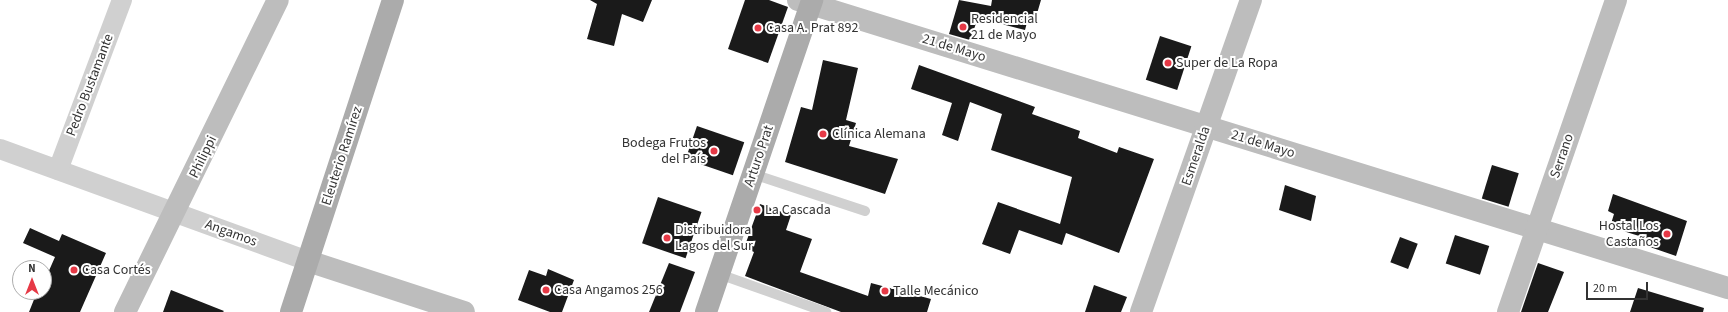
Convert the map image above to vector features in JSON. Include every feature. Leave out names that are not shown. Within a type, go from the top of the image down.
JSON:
[{"type":"main road","name":"Eleuterio Ramírez","points":[[291,312],[394,0]]},
{"type":"main road","name":"Arturo Prat","points":[[706,312],[753,174],[807,1]]},
{"type":"street","name":"Pedro Bustamante","points":[[58,170],[122,0]]},
{"type":"street","name":"Philippi","points":[[126,312],[176,213],[278,0]]},
{"type":"street","name":"Esmeralda","points":[[1141,312],[1251,0]]},
{"type":"street","name":"Serrano","points":[[1508,312],[1616,0]]},
{"type":"street","name":"21 de Mayo","points":[[807,1],[1728,288]]},
{"type":"street","name":"Angamos","points":[[0,149],[308,261],[464,312]]},
{"type":"lane","points":[[753,174],[865,211]]},
{"type":"lane","points":[[719,274],[826,312]]},
{"type":"building","points":[[590,0],[652,0],[643,22],[622,14],[614,46],[587,39],[597,4]]},
{"type":"building","name":"Casa A. Prat 892","points":[[745,0],[769,0],[788,7],[768,63],[728,49]]},
{"type":"building","points":[[959,0],[991,6],[992,0],[1041,0],[1036,17],[1029,15],[1025,30],[978,18],[970,40],[949,34]]},
{"type":"building","name":"Super de La Ropa","points":[[1160,36],[1191,46],[1177,90],[1146,80]]},
{"type":"building","points":[[823,60],[858,68],[846,120],[856,123],[849,146],[898,159],[885,194],[785,162],[801,107],[812,110]]},
{"type":"building","points":[[919,65],[1035,107],[1032,114],[1080,131],[1078,138],[1117,153],[1119,147],[1154,159],[1119,253],[1066,233],[1062,245],[1019,230],[1010,254],[982,244],[998,202],[1060,224],[1072,177],[991,150],[1002,114],[970,102],[958,141],[942,135],[952,103],[911,89]]},
{"type":"building","name":"Bodega Frutos del País","points":[[697,126],[744,142],[733,175],[686,159]]},
{"type":"building","points":[[1492,165],[1519,173],[1509,207],[1482,198]]},
{"type":"building","points":[[1285,185],[1316,196],[1311,221],[1279,210]]},
{"type":"building","points":[[1613,194],[1687,221],[1676,256],[1647,246],[1649,239],[1610,227],[1614,214],[1608,211]]},
{"type":"building","points":[[658,197],[701,212],[686,258],[642,243]]},
{"type":"building","points":[[760,204],[791,215],[786,230],[812,239],[800,272],[868,296],[871,283],[931,299],[927,312],[841,312],[745,276],[754,252],[744,248]]},
{"type":"building","name":"Casa Cortés","points":[[30,228],[59,241],[62,234],[106,253],[80,312],[29,312],[34,300],[52,300],[52,264],[55,257],[23,243]]},
{"type":"building","points":[[1455,235],[1489,246],[1480,275],[1446,264]]},
{"type":"building","points":[[1400,237],[1418,244],[1408,269],[1390,262]]},
{"type":"building","points":[[669,263],[695,272],[680,312],[649,312]]},
{"type":"building","points":[[1538,263],[1564,272],[1548,312],[1521,312]]},
{"type":"building","name":"Casa Angamos 256","points":[[548,269],[574,280],[562,312],[550,312],[518,300],[529,270],[546,276]]},
{"type":"building","points":[[1094,285],[1127,297],[1121,312],[1085,312]]},
{"type":"building","points":[[1638,288],[1704,308],[1703,312],[1630,312]]},
{"type":"building","points":[[171,290],[224,311],[163,312]]},
{"type":"place","name":"Residencial 21 de Mayo","points":[[963,27]]},
{"type":"place","name":"Casa A. Prat 892","points":[[758,28]]},
{"type":"place","name":"Super de La Ropa","points":[[1168,63]]},
{"type":"place","name":"Clínica Alemana","points":[[823,134]]},
{"type":"place","name":"Bodega Frutos del País","points":[[714,151]]},
{"type":"place","name":"La Cascada","points":[[757,210]]},
{"type":"place","name":"Hostal Los Castaños","points":[[1667,234]]},
{"type":"place","name":"Distribuidora Lagos del Sur","points":[[667,238]]},
{"type":"place","name":"Casa Cortés","points":[[74,270]]},
{"type":"place","name":"Casa Angamos 256","points":[[546,290]]},
{"type":"place","name":"Talle Mecánico","points":[[885,291]]}]
